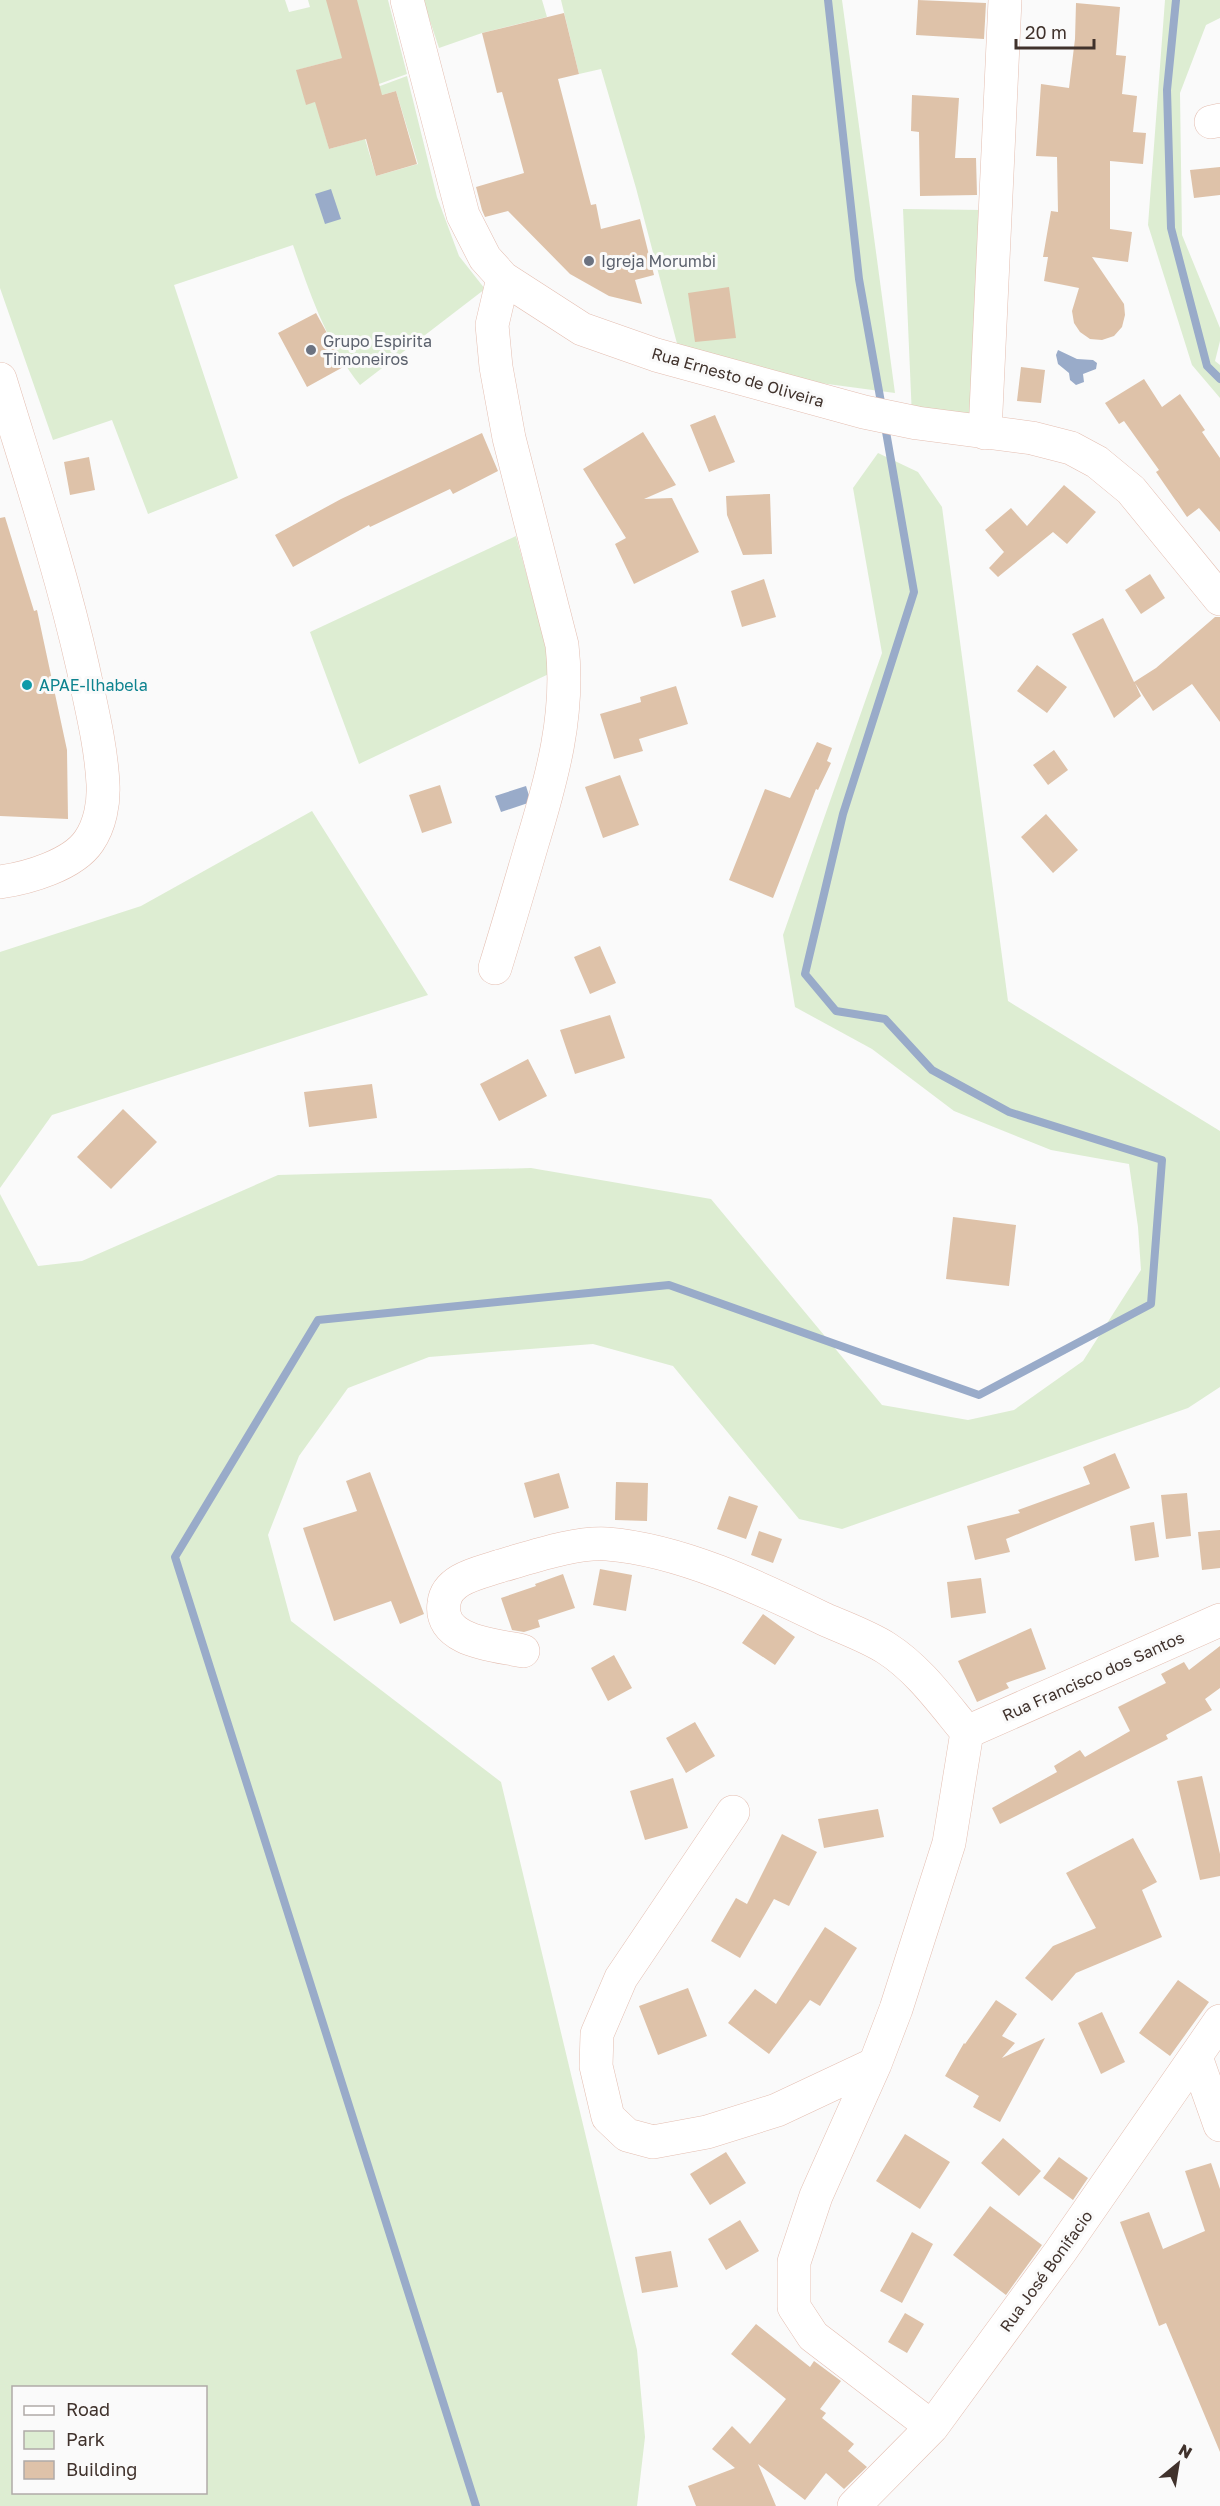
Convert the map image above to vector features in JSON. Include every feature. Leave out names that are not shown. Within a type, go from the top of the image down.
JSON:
[{"type":"street","name":"Rua Ernesto de Oliveira","points":[[407,0],[463,215],[485,258],[503,278],[582,329],[617,342],[864,412],[901,420],[1032,438],[1071,448],[1097,462],[1131,490],[1220,599]]},
{"type":"street","points":[[985,433],[1005,0]]},
{"type":"street","points":[[495,968],[552,776],[564,716],[565,668],[562,645],[509,438],[495,367],[492,325],[503,278]]},
{"type":"street","points":[[0,379],[63,592],[96,730],[103,785],[101,812],[89,842],[62,864],[0,882]]},
{"type":"street","points":[[523,1651],[476,1640],[451,1630],[442,1614],[444,1597],[456,1582],[482,1572],[567,1548],[605,1544],[672,1556],[774,1595],[885,1647],[921,1677],[967,1732],[949,1843],[896,2009],[875,2064],[816,2196],[794,2262],[794,2307],[813,2336],[932,2427]]},
{"type":"street","name":"Rua Francisco dos Santos","points":[[967,1732],[1220,1620]]},
{"type":"street","points":[[733,1812],[621,1978],[597,2034],[596,2066],[608,2117],[627,2135],[653,2142],[707,2132],[777,2110],[875,2064]]},
{"type":"street","name":"Rua José Bonifacio","points":[[854,2506],[932,2427],[1060,2252],[1220,2021]]},
{"type":"street","points":[[1196,2058],[1220,2125]]},
{"type":"green space","points":[[0,0],[285,0],[289,12],[310,7],[308,0],[388,0],[407,74],[379,84],[342,58],[297,70],[306,104],[380,86],[407,76],[437,197],[459,256],[485,289],[360,385],[329,335],[313,300],[293,245],[174,285],[238,478],[148,514],[112,420],[53,440],[0,288]],"holes":[[[396,91],[418,164],[376,176],[365,139],[329,149],[319,113]]]},
{"type":"green space","points":[[423,0],[542,0],[547,17],[482,33],[439,48]]},
{"type":"green space","points":[[561,0],[842,0],[895,393],[790,379],[679,351],[636,188],[601,69],[579,74]]},
{"type":"green space","points":[[1165,0],[1220,0],[1220,18],[1206,25],[1180,93],[1182,235],[1220,328],[1220,341],[1215,361],[1220,365],[1220,398],[1192,365],[1148,225]]},
{"type":"green space","points":[[903,209],[984,210],[979,424],[912,417]]},
{"type":"green space","points":[[878,453],[918,472],[942,507],[1008,1001],[1220,1131],[1220,1387],[1188,1408],[842,1529],[799,1519],[673,1366],[593,1344],[429,1357],[348,1388],[299,1456],[268,1535],[291,1621],[501,1782],[637,2350],[645,2437],[637,2506],[0,2506],[0,1194],[38,1266],[82,1261],[278,1175],[531,1168],[711,1199],[882,1405],[968,1420],[1014,1410],[1083,1361],[1141,1270],[1138,1227],[1129,1164],[1051,1150],[954,1111],[872,1049],[795,1007],[783,935],[882,653],[853,488]]},
{"type":"green space","points":[[516,536],[553,672],[359,764],[310,632]]},
{"type":"green space","points":[[312,811],[428,995],[52,1115],[0,1188],[0,952],[141,906]]},
{"type":"water","points":[[331,189],[341,219],[325,224],[315,194]]},
{"type":"water","points":[[1058,350],[1077,359],[1093,360],[1097,363],[1096,369],[1083,374],[1084,382],[1076,385],[1070,380],[1069,373],[1058,364],[1056,355]]},
{"type":"water","points":[[526,786],[531,802],[501,812],[495,796]]},
{"type":"building","points":[[326,0],[357,0],[382,95],[396,91],[417,164],[376,176],[366,139],[329,149],[315,102],[306,105],[296,70],[342,58]]},
{"type":"building","points":[[918,0],[986,3],[984,39],[916,35]]},
{"type":"building","points":[[1076,3],[1120,7],[1116,55],[1126,56],[1122,94],[1137,96],[1133,132],[1146,133],[1143,164],[1110,161],[1110,229],[1132,232],[1128,262],[1092,257],[1124,304],[1125,315],[1122,327],[1114,336],[1102,340],[1090,339],[1080,332],[1074,323],[1072,311],[1079,288],[1044,281],[1048,257],[1043,257],[1051,211],[1058,212],[1057,157],[1036,156],[1041,84],[1069,88],[1075,39]]},
{"type":"building","points":[[564,13],[579,74],[558,79],[591,205],[596,204],[601,229],[640,219],[654,275],[635,280],[642,304],[609,296],[570,274],[508,211],[485,217],[482,210],[476,187],[524,173],[502,92],[497,93],[482,33]]},
{"type":"building","points":[[912,95],[959,98],[955,158],[976,158],[977,195],[920,196],[919,132],[911,131]]},
{"type":"building","points":[[1220,167],[1220,195],[1194,198],[1190,170]]},
{"type":"building","points":[[729,287],[736,338],[695,342],[688,293]]},
{"type":"building","name":"Grupo Espirita Timoneiros","points":[[316,313],[345,366],[307,387],[278,333]]},
{"type":"building","points":[[1021,367],[1045,370],[1041,403],[1017,401]]},
{"type":"building","points":[[1144,379],[1162,407],[1180,394],[1205,430],[1202,432],[1220,458],[1220,532],[1199,508],[1187,517],[1156,472],[1159,470],[1124,421],[1119,424],[1105,403]]},
{"type":"building","points":[[715,415],[735,462],[709,472],[690,425]]},
{"type":"building","points":[[643,432],[676,485],[644,499],[672,498],[699,552],[634,584],[615,544],[626,538],[583,469]]},
{"type":"building","points":[[482,433],[498,471],[453,494],[450,489],[370,527],[369,525],[293,567],[275,535],[341,499]]},
{"type":"building","points":[[89,457],[95,490],[70,495],[64,462]]},
{"type":"building","points":[[1064,485],[1096,512],[1067,544],[1053,532],[998,577],[989,568],[1004,552],[985,530],[1011,508],[1027,526]]},
{"type":"building","points":[[770,494],[772,554],[743,555],[727,515],[726,496]]},
{"type":"building","name":"APAE-Ilhabela","points":[[5,517],[34,611],[37,610],[67,750],[68,819],[0,816],[0,518]]},
{"type":"building","points":[[1150,574],[1165,598],[1141,614],[1125,590]]},
{"type":"building","points":[[764,579],[776,617],[742,627],[731,591]]},
{"type":"building","points":[[1215,617],[1220,617],[1220,722],[1192,684],[1153,711],[1135,683],[1141,696],[1114,718],[1072,634],[1103,618],[1134,682],[1156,668]]},
{"type":"building","points":[[1037,665],[1067,687],[1047,713],[1017,691]]},
{"type":"building","points":[[676,686],[688,724],[639,739],[643,751],[614,759],[600,714],[641,702],[640,697]]},
{"type":"building","points":[[817,742],[832,748],[827,761],[831,763],[818,790],[816,789],[773,898],[729,880],[765,789],[790,798]]},
{"type":"building","points":[[1054,750],[1068,770],[1048,785],[1033,765]]},
{"type":"building","points":[[620,775],[639,825],[603,838],[585,787]]},
{"type":"building","points":[[440,785],[452,823],[422,833],[409,795]]},
{"type":"building","points":[[1046,814],[1078,850],[1053,873],[1021,837]]},
{"type":"building","points":[[600,946],[616,983],[590,994],[574,957]]},
{"type":"building","points":[[610,1015],[625,1058],[575,1074],[560,1030]]},
{"type":"building","points":[[528,1059],[547,1096],[499,1121],[480,1084]]},
{"type":"building","points":[[372,1084],[377,1118],[309,1127],[304,1092]]},
{"type":"building","points":[[123,1109],[157,1142],[111,1189],[77,1157]]},
{"type":"building","points":[[953,1217],[1016,1225],[1009,1286],[946,1279]]},
{"type":"building","points":[[1115,1453],[1130,1488],[1006,1539],[1010,1552],[975,1560],[967,1526],[1020,1513],[1018,1510],[1090,1484],[1083,1467]]},
{"type":"building","points":[[370,1472],[424,1614],[400,1624],[391,1601],[334,1621],[303,1528],[357,1511],[346,1481]]},
{"type":"building","points":[[559,1473],[569,1508],[534,1518],[524,1483]]},
{"type":"building","points":[[616,1482],[648,1483],[647,1521],[615,1520]]},
{"type":"building","points":[[1187,1493],[1191,1536],[1166,1539],[1161,1495]]},
{"type":"building","points":[[729,1496],[758,1506],[746,1539],[717,1529]]},
{"type":"building","points":[[1154,1522],[1159,1557],[1135,1561],[1130,1526]]},
{"type":"building","points":[[1220,1530],[1220,1568],[1202,1570],[1198,1532]]},
{"type":"building","points":[[759,1531],[782,1539],[773,1563],[751,1555]]},
{"type":"building","points":[[600,1569],[632,1575],[626,1611],[593,1605]]},
{"type":"building","points":[[563,1574],[575,1608],[538,1620],[540,1627],[524,1632],[512,1630],[501,1598]]},
{"type":"building","points":[[981,1578],[986,1613],[951,1618],[947,1582]]},
{"type":"building","points":[[763,1614],[795,1637],[775,1665],[742,1643]]},
{"type":"building","points":[[1031,1628],[1046,1669],[1006,1683],[1009,1688],[977,1702],[958,1661]]},
{"type":"building","points":[[1220,1646],[1220,1688],[1205,1699],[1212,1710],[1166,1735],[1168,1739],[1000,1824],[992,1808],[1057,1772],[1054,1766],[1080,1750],[1085,1757],[1130,1731],[1118,1707],[1166,1683],[1161,1674],[1184,1662],[1189,1670]]},
{"type":"building","points":[[614,1655],[632,1688],[608,1701],[591,1668]]},
{"type":"building","points":[[695,1722],[715,1756],[686,1773],[666,1738]]},
{"type":"building","points":[[1202,1776],[1220,1854],[1220,1876],[1200,1880],[1177,1781]]},
{"type":"building","points":[[673,1778],[688,1828],[645,1840],[630,1791]]},
{"type":"building","points":[[878,1809],[884,1837],[824,1848],[818,1819]]},
{"type":"building","points":[[782,1834],[817,1852],[789,1906],[774,1899],[740,1958],[711,1941],[736,1898],[747,1904]]},
{"type":"building","points":[[1133,1838],[1157,1882],[1142,1890],[1162,1937],[1076,1973],[1052,2001],[1025,1978],[1053,1946],[1096,1928],[1066,1873]]},
{"type":"building","points":[[825,1927],[857,1948],[820,2006],[810,2000],[769,2054],[728,2023],[755,1989],[776,2004]]},
{"type":"building","points":[[1178,1980],[1209,2002],[1170,2056],[1139,2033]]},
{"type":"building","points":[[688,1988],[707,2036],[658,2055],[639,2006]]},
{"type":"building","points":[[996,2000],[1017,2014],[1002,2036],[1015,2043],[1002,2058],[1045,2038],[1000,2122],[973,2107],[979,2096],[945,2076],[964,2043]]},
{"type":"building","points":[[1102,2012],[1125,2062],[1101,2074],[1078,2023]]},
{"type":"building","points":[[905,2134],[950,2162],[920,2209],[876,2181]]},
{"type":"building","points":[[1003,2138],[1041,2171],[1019,2196],[981,2163]]},
{"type":"building","points":[[726,2152],[746,2183],[710,2205],[690,2174]]},
{"type":"building","points":[[1059,2157],[1088,2178],[1073,2200],[1043,2178]]},
{"type":"building","points":[[1211,2163],[1220,2189],[1220,2452],[1166,2323],[1159,2326],[1120,2222],[1149,2212],[1163,2249],[1205,2231],[1185,2171]]},
{"type":"building","points":[[990,2206],[1042,2245],[1006,2295],[953,2255]]},
{"type":"building","points":[[740,2220],[759,2251],[726,2270],[708,2239]]},
{"type":"building","points":[[912,2232],[933,2244],[902,2303],[880,2291]]},
{"type":"building","points":[[671,2251],[678,2287],[642,2293],[635,2257]]},
{"type":"building","points":[[905,2313],[924,2324],[907,2353],[888,2342]]},
{"type":"building","points":[[756,2324],[810,2367],[814,2361],[841,2381],[820,2409],[826,2413],[822,2418],[854,2444],[848,2451],[867,2467],[844,2489],[826,2473],[805,2500],[758,2464],[776,2506],[696,2506],[688,2486],[735,2468],[712,2449],[732,2426],[750,2444],[786,2399],[731,2354]]},
{"type":"waterway","points":[[828,0],[859,279],[882,408]]},
{"type":"waterway","points":[[1176,0],[1167,90],[1171,228],[1207,366],[1220,379]]},
{"type":"waterway","points":[[476,2506],[175,1557],[318,1320],[669,1285],[979,1395],[1151,1304],[1162,1160],[1009,1112],[932,1070],[885,1019],[836,1011],[805,974],[843,814],[914,592],[885,426]]},
{"type":"place","name":"Igreja Morumbi","points":[[589,261]]},
{"type":"place","name":"Grupo Espirita Timoneiros","points":[[311,350]]},
{"type":"place","name":"APAE-Ilhabela","points":[[27,685]]}]
